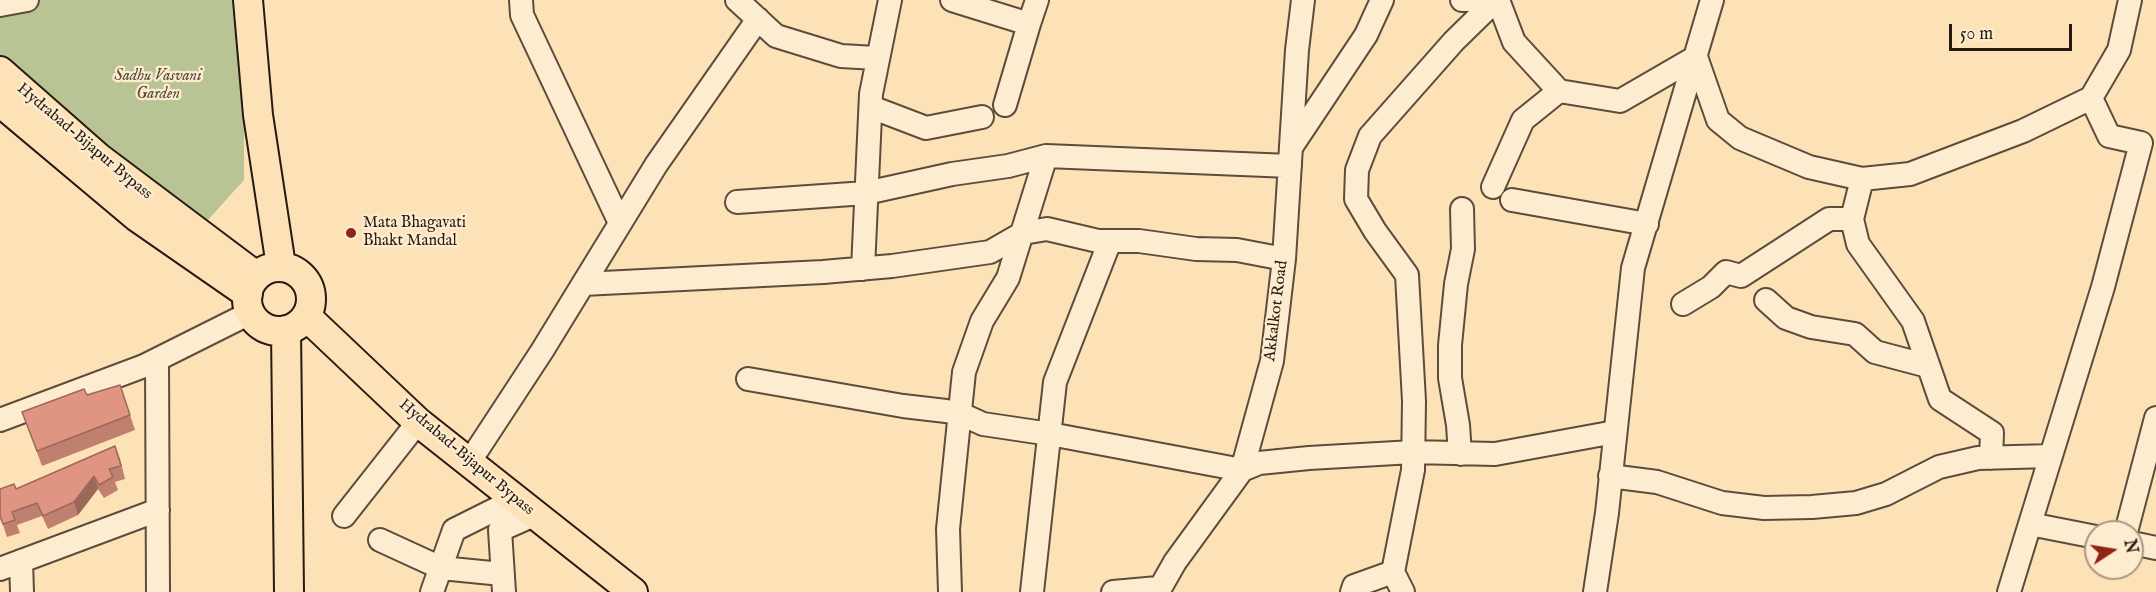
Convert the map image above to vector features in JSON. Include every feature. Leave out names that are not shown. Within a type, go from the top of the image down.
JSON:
[{"type":"main road","points":[[248,0],[258,115],[259,287],[265,328],[296,323]]},
{"type":"main road","name":"Hydrabad-Bijapur Bypass","points":[[0,71],[99,158],[259,287]]},
{"type":"main road","points":[[0,102],[137,217],[259,287]]},
{"type":"main road","points":[[259,287],[292,269],[308,284],[310,306],[296,323],[289,592]]},
{"type":"main road","name":"Hydrabad-Bijapur Bypass","points":[[296,323],[468,464],[633,592]]},
{"type":"street","points":[[0,5],[27,0]]},
{"type":"street","points":[[521,0],[522,15],[620,223]]},
{"type":"street","points":[[736,0],[776,36],[841,56],[876,58]]},
{"type":"street","points":[[863,268],[871,107],[876,58],[890,0]]},
{"type":"street","points":[[952,0],[976,4],[1029,24]]},
{"type":"street","points":[[1005,105],[1037,0]]},
{"type":"street","name":"Akkalkot Road","points":[[1158,590],[1242,470],[1272,361],[1284,259],[1303,0]]},
{"type":"street","points":[[737,202],[866,193],[952,174],[1008,166],[1046,156],[1291,156],[1366,34],[1382,0]]},
{"type":"street","points":[[1462,0],[1479,0]]},
{"type":"street","points":[[1352,592],[1354,586],[1398,582],[1403,531],[1413,470],[1414,401],[1407,275],[1375,231],[1356,199],[1357,170],[1370,136],[1454,40],[1497,0],[1514,42],[1559,91],[1620,101],[1696,57]]},
{"type":"street","points":[[1595,592],[1611,476],[1633,268],[1712,0]]},
{"type":"street","points":[[1696,57],[1718,120],[1740,138],[1809,167],[1862,178],[1910,174],[2023,131],[2091,98],[2119,50],[2130,0]]},
{"type":"street","points":[[468,464],[656,165],[758,19]]},
{"type":"street","points":[[1493,187],[1523,120],[1559,91]]},
{"type":"street","points":[[2009,592],[2103,286],[2141,143],[2109,136],[2091,98]]},
{"type":"street","points":[[871,107],[926,128],[982,117]]},
{"type":"street","points":[[950,592],[948,529],[964,372],[982,321],[1008,278],[1046,156]]},
{"type":"street","points":[[1862,178],[1852,219],[1858,244],[1913,321],[1940,399],[1992,433],[1991,458]]},
{"type":"street","points":[[1512,200],[1647,224]]},
{"type":"street","points":[[1460,454],[1458,425],[1450,378],[1450,345],[1456,284],[1463,249],[1462,209]]},
{"type":"street","points":[[1683,304],[1711,287],[1726,272],[1741,276],[1829,219],[1852,219]]},
{"type":"street","points":[[583,284],[863,268],[990,252],[1023,233],[1047,229],[1098,241],[1139,241],[1196,249],[1237,250],[1284,259]]},
{"type":"street","points":[[1032,592],[1055,382],[1110,241]]},
{"type":"street","points":[[0,420],[157,360],[259,287]]},
{"type":"street","points":[[1766,300],[1786,318],[1811,327],[1856,334],[1875,352],[1928,366]]},
{"type":"street","points":[[157,360],[158,592]]},
{"type":"street","points":[[748,379],[961,414],[983,424],[1050,434],[1242,470],[1259,463],[1413,452],[1495,454],[1615,432]]},
{"type":"street","points":[[2129,520],[2156,418]]},
{"type":"street","points":[[344,516],[418,422]]},
{"type":"street","points":[[1611,476],[1657,482],[1722,503],[1764,508],[1812,507],[1857,503],[1886,494],[1939,467],[1991,458],[2051,456]]},
{"type":"street","points":[[432,592],[454,530],[524,507]]},
{"type":"street","points":[[380,540],[441,567],[503,583],[500,530],[524,507]]},
{"type":"street","points":[[22,592],[10,565],[158,510]]},
{"type":"street","points":[[2030,525],[2084,535]]},
{"type":"street","points":[[1113,592],[1158,590]]},
{"type":"green space","name":"Sadhu Vasvani Garden","points":[[26,0],[244,0],[244,180],[207,221],[151,192],[0,68],[0,8]]},
{"type":"building","points":[[120,385],[130,415],[37,451],[22,412],[84,389],[87,395]]},
{"type":"building","points":[[115,446],[121,466],[109,469],[113,477],[99,485],[94,476],[74,502],[43,516],[37,503],[12,512],[15,520],[3,524],[0,516],[0,489],[14,484],[16,489]]},
{"type":"place","name":"Mata Bhagavati Bhakt Mandal","points":[[351,233]]}]
